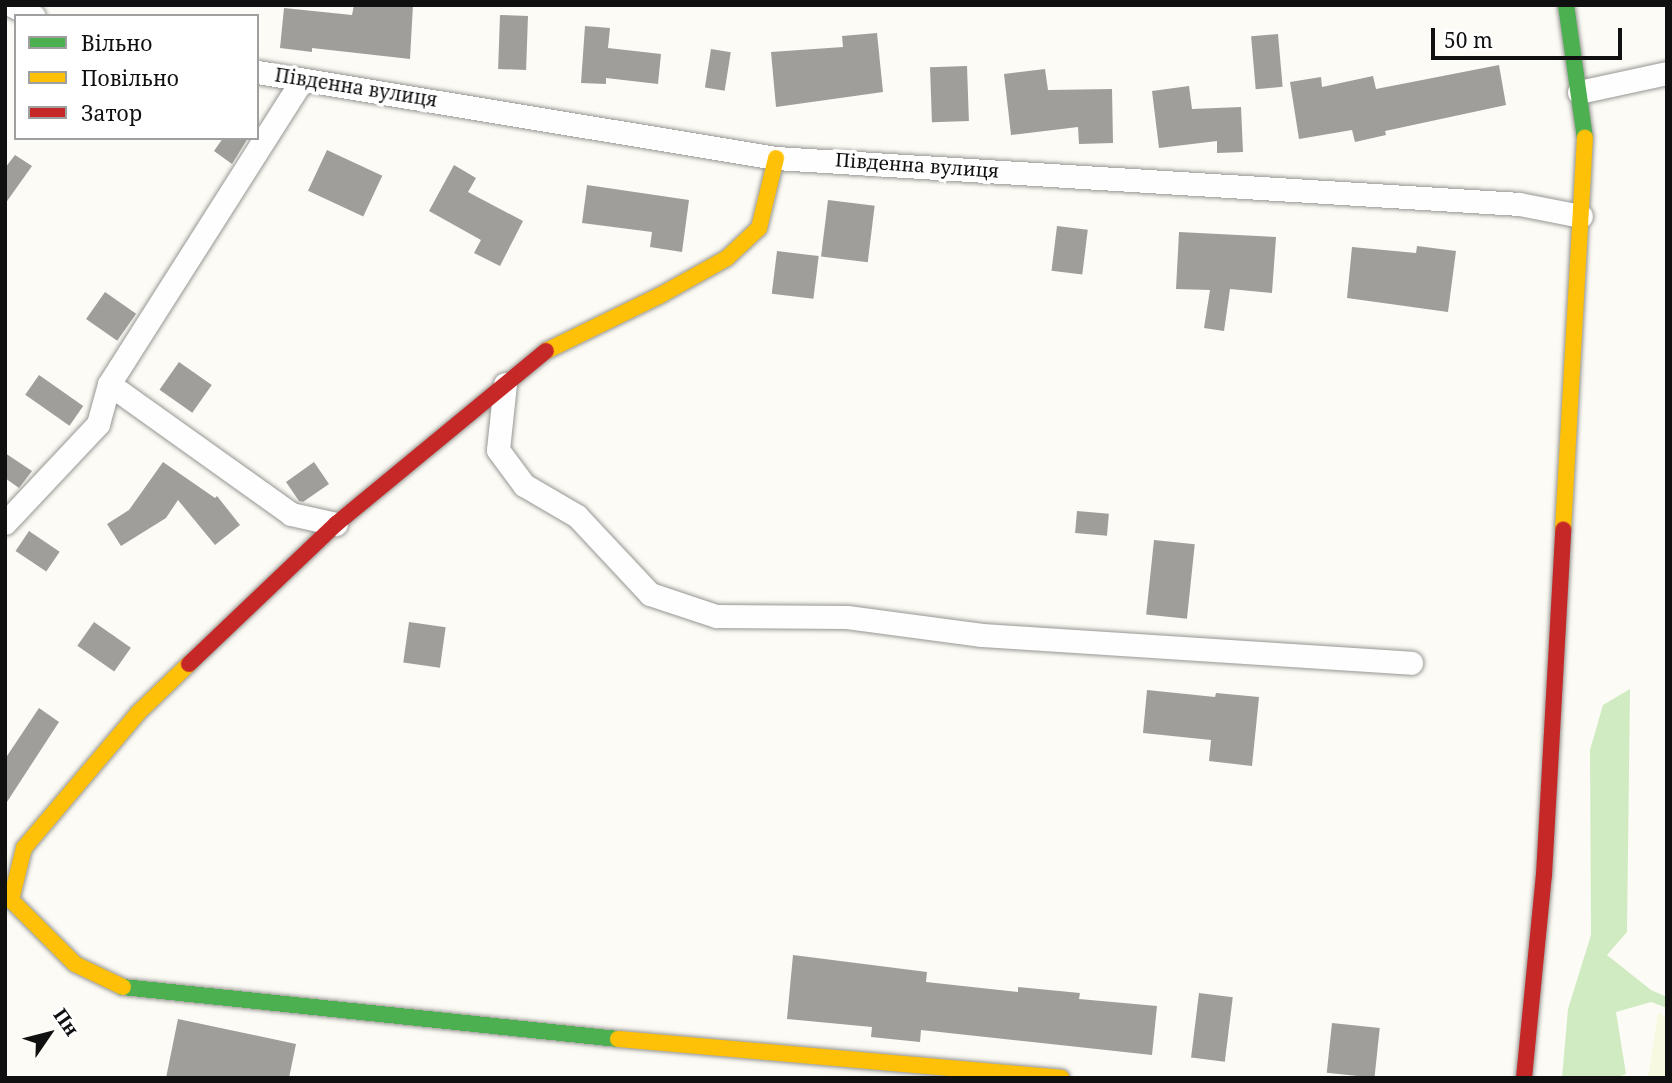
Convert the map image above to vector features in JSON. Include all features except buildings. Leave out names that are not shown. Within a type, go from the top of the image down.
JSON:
[{"type":"street","points":[[11,5],[30,14]]},
{"type":"street","points":[[1524,1078],[1544,876],[1585,138],[1566,5]]},
{"type":"street","name":"Південна вулиця","points":[[259,72],[776,158],[1519,204],[1581,216]]},
{"type":"street","points":[[1579,92],[1667,72]]},
{"type":"street","points":[[5,523],[98,424],[109,384],[302,80]]},
{"type":"street","points":[[776,158],[759,228],[727,258],[659,296],[543,353],[336,524],[138,713],[24,848],[11,900],[75,964],[129,990],[752,1052],[1061,1078]]},
{"type":"street","points":[[109,384],[291,514],[336,524]]},
{"type":"street","points":[[505,384],[498,450],[524,485],[577,516],[650,594],[716,616],[847,617],[982,635],[1411,663]]},
{"type":"green space","points":[[1630,689],[1627,932],[1607,955],[1651,990],[1667,997],[1667,1008],[1651,1002],[1616,1012],[1626,1074],[1615,1078],[1562,1078],[1568,1009],[1591,935],[1590,750],[1603,705]]},
{"type":"green space","points":[[1658,1013],[1667,1017],[1667,1078],[1648,1078]]},
{"type":"traffic: fast","points":[[1566,5],[1585,138]]},
{"type":"traffic: fast","points":[[123,987],[618,1039]]},
{"type":"traffic: slow","points":[[1563,530],[1585,138]]},
{"type":"traffic: slow","points":[[546,351],[659,296],[727,258],[759,228],[776,158]]},
{"type":"traffic: slow","points":[[123,987],[75,964],[11,900],[24,848],[138,713],[189,664]]},
{"type":"traffic: slow","points":[[618,1039],[1061,1078]]},
{"type":"traffic: jam","points":[[189,664],[336,524],[546,351]]},
{"type":"traffic: jam","points":[[1524,1078],[1544,875],[1563,530]]}]
